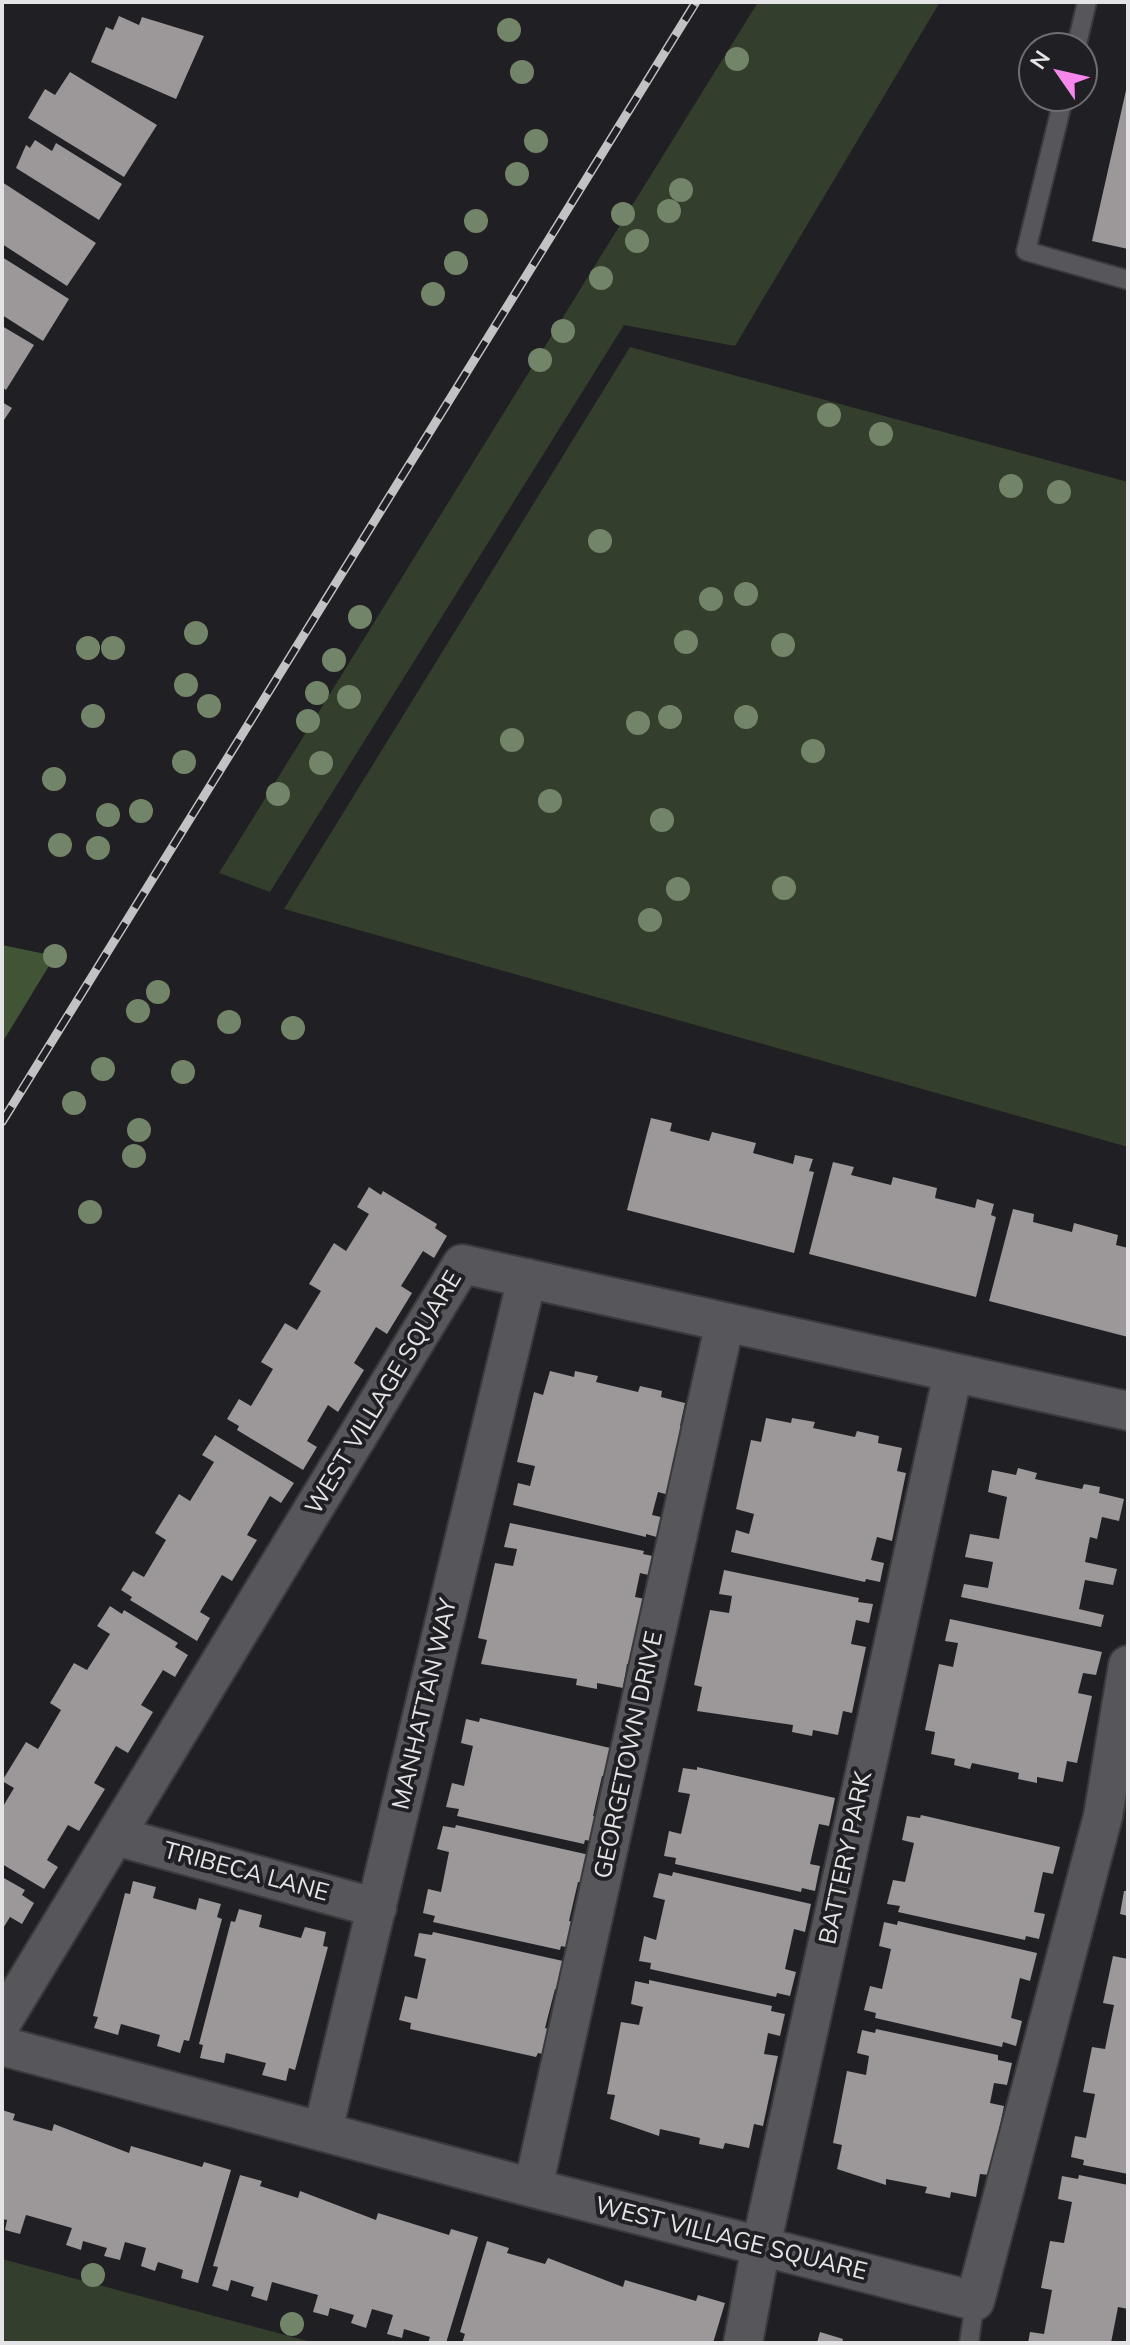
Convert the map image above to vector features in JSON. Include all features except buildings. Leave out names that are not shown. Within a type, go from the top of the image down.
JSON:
[{"type":"street","name":"WEST VILLAGE SQUARE","points":[[2,2022],[462,1264],[1128,1411]]},
{"type":"street","name":"MANHATTAN WAY","points":[[323,2130],[527,1278]]},
{"type":"street","name":"GEORGETOWN DRIVE","points":[[533,2188],[725,1322]]},
{"type":"street","name":"BATTERY PARK","points":[[743,2343],[761,2246],[953,1373]]},
{"type":"street","points":[[975,2301],[1116,1819],[1128,1665]]},
{"type":"street","name":"TRIBECA LANE","points":[[115,1836],[377,1908]]},
{"type":"street","name":"WEST VILLAGE SQUARE","points":[[2,2046],[533,2188],[975,2301]]},
{"type":"lane","points":[[1080,32],[1087,2]]},
{"type":"lane","points":[[1060,112],[1026,251],[1128,280]]},
{"type":"lane","points":[[969,2343],[975,2301]]},
{"type":"green space","points":[[758,2],[940,2],[735,346],[624,325],[270,892],[219,873]]},
{"type":"green space","points":[[630,347],[1128,482],[1128,1147],[284,909]]},
{"type":"green space","points":[[2,945],[55,956],[2,1043]]},
{"type":"green space","points":[[2,2259],[315,2343],[2,2343]]},
{"type":"railway","points":[[2,1122],[696,2]]}]
